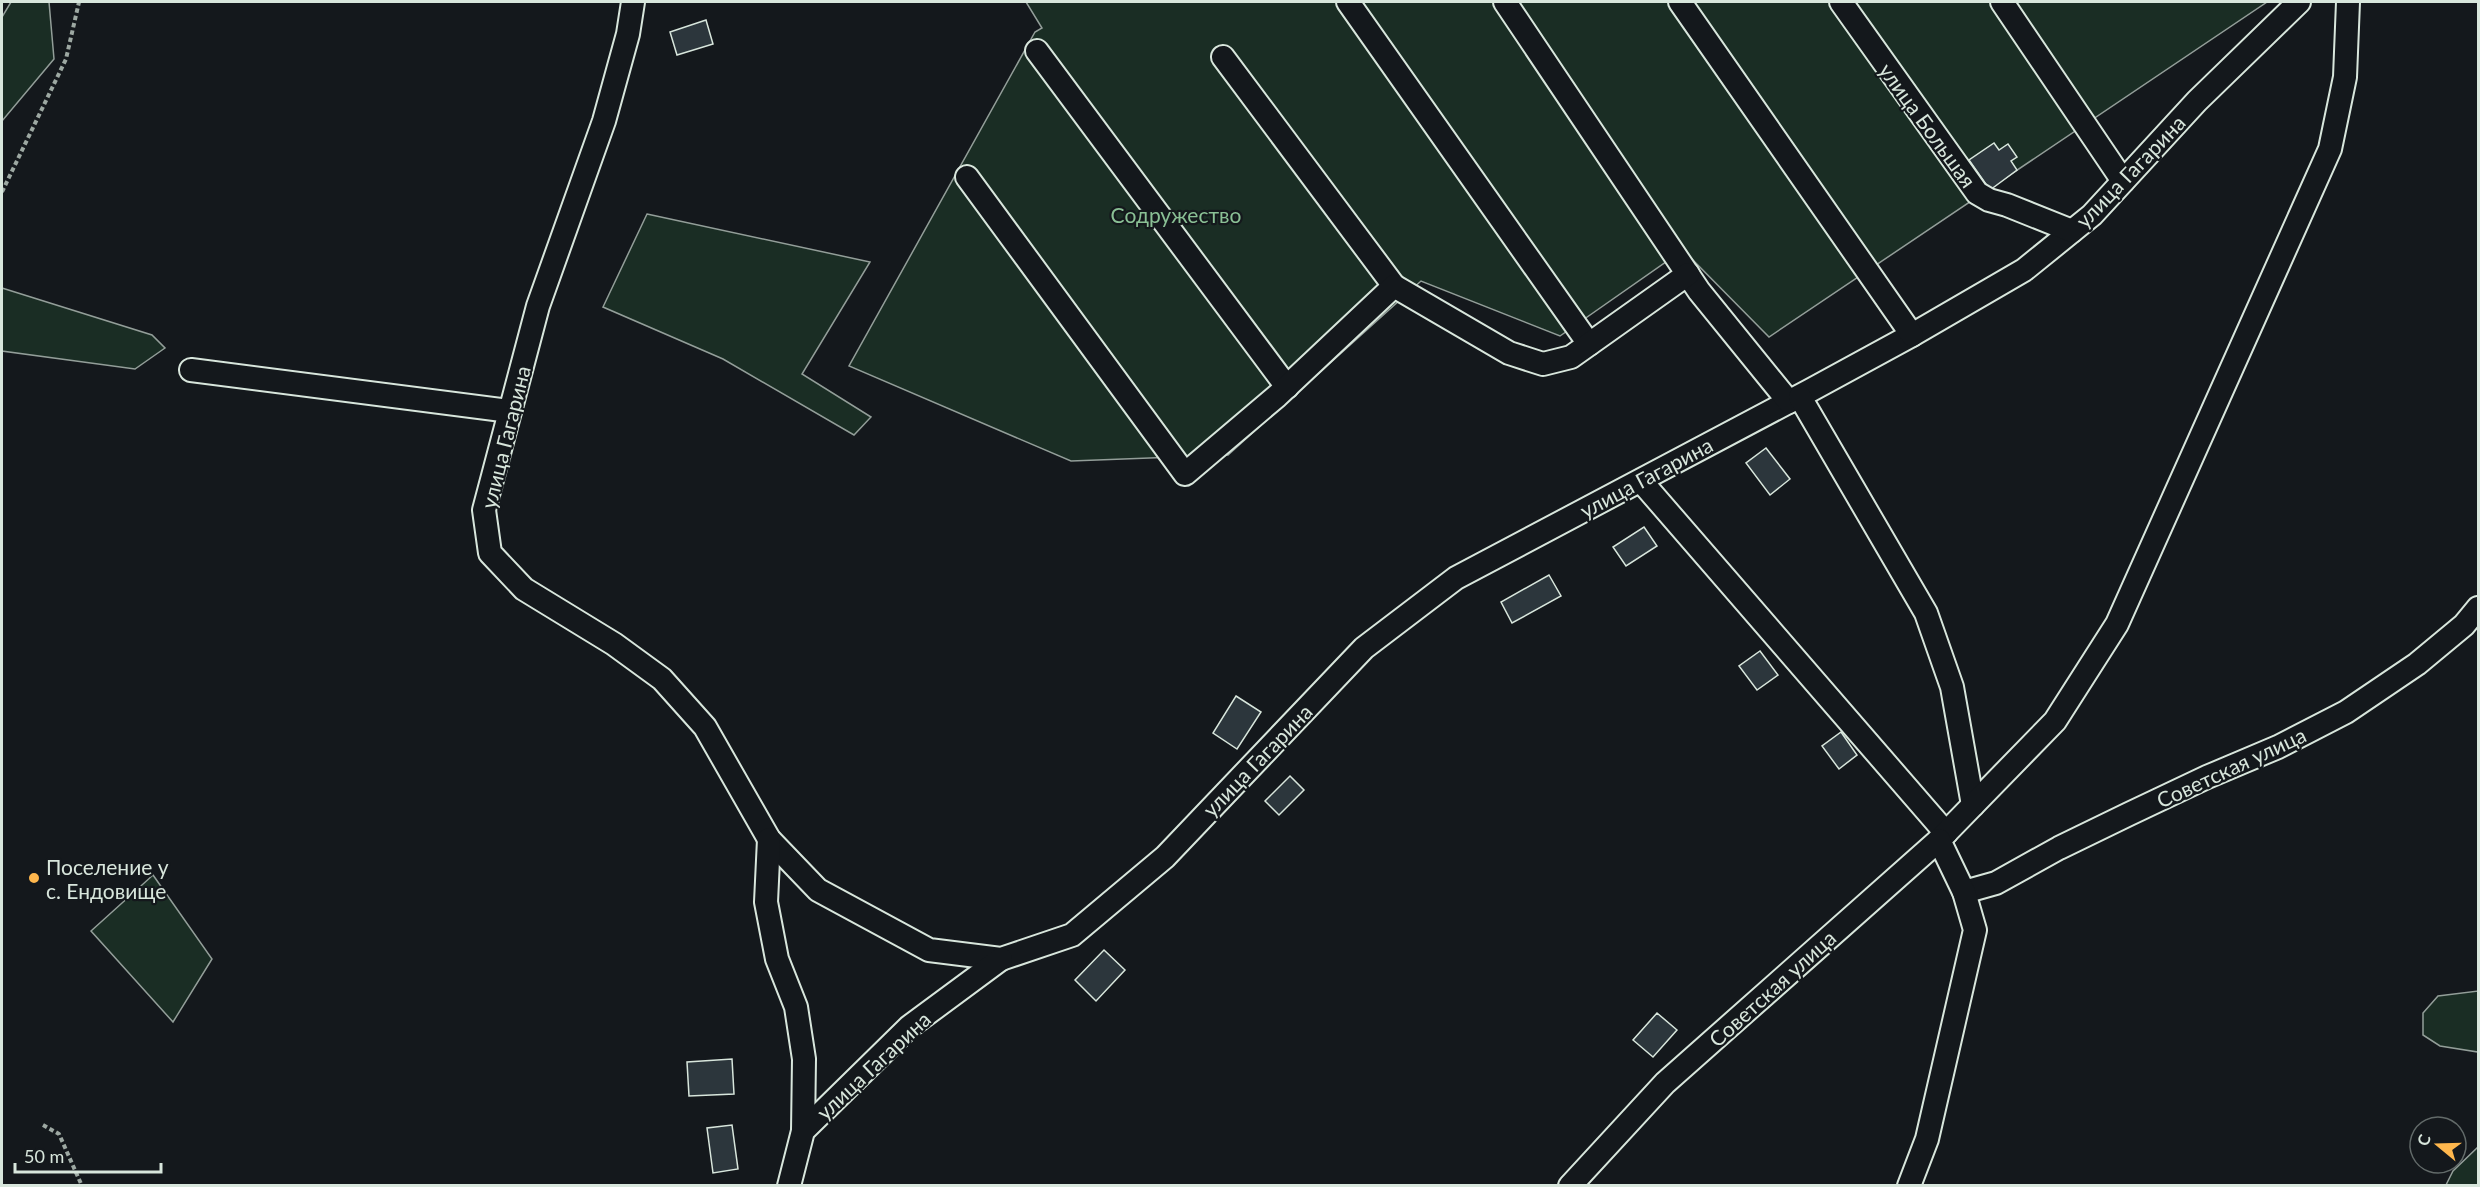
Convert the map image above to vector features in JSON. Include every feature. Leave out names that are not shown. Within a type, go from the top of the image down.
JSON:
[{"type":"street","name":"улица Гагарина","points":[[633,2],[628,34],[604,120],[538,306],[484,510],[490,553],[524,589],[614,644],[662,679],[705,728],[769,839],[818,890],[929,950],[1001,958]]},
{"type":"street","points":[[1348,2],[1589,344]]},
{"type":"street","points":[[1505,2],[1688,274],[1794,400],[1926,613],[1952,687],[1973,805]]},
{"type":"street","points":[[1680,2],[1912,335]]},
{"type":"street","name":"улица Большая","points":[[1841,2],[1977,193],[1989,200],[2072,231]]},
{"type":"street","points":[[2002,2],[2123,181]]},
{"type":"street","name":"улица Гагарина","points":[[803,1131],[909,1027],[1001,958],[1072,935],[1165,857],[1364,648],[1456,578],[1794,400],[2024,270],[2092,215],[2197,101],[2299,2]]},
{"type":"street","name":"Советская улица","points":[[1570,1185],[1665,1083],[1942,836],[2055,721],[2116,624],[2330,149],[2345,77],[2348,2]]},
{"type":"street","points":[[1037,51],[1287,387]]},
{"type":"street","points":[[1223,57],[1394,285],[1509,353],[1543,364],[1571,357],[1688,274]]},
{"type":"street","points":[[967,177],[1185,474],[1287,387],[1394,285]]},
{"type":"street","points":[[190,370],[510,411]]},
{"type":"street","points":[[1641,481],[1942,836],[1964,892],[1974,930],[1927,1139],[1909,1185]]},
{"type":"street","name":"Советская улица","points":[[1964,892],[1996,883],[2099,828],[2206,777],[2278,747],[2346,712],[2417,664],[2464,625],[2478,608]]},
{"type":"street","name":"улица Гагарина","points":[[769,839],[766,902],[777,959],[796,1007],[804,1059],[803,1131],[789,1185]]},
{"type":"path","points":[[2,192],[66,59],[80,2]]},
{"type":"path","points":[[43,1125],[59,1134],[82,1185]]},
{"type":"green space","points":[[11,2],[49,2],[54,59],[2,121],[2,17]]},
{"type":"green space","name":"Содружество","points":[[1026,2],[2267,2],[1769,337],[1683,250],[1560,336],[1421,281],[1228,455],[1071,461],[849,366],[1035,32],[1042,28]]},
{"type":"green space","points":[[647,214],[870,262],[802,374],[871,417],[854,435],[723,359],[603,307]]},
{"type":"green space","points":[[2,288],[152,335],[165,348],[135,369],[2,351]]},
{"type":"green space","points":[[153,875],[212,959],[173,1022],[91,931]]},
{"type":"green space","points":[[2478,991],[2478,1052],[2440,1046],[2423,1035],[2423,1013],[2438,996]]},
{"type":"green space","points":[[2478,1147],[2478,1185],[2446,1185],[2451,1175],[2468,1175],[2468,1157]]},
{"type":"building","points":[[706,20],[713,44],[677,55],[670,32]]},
{"type":"building","points":[[1994,143],[1999,150],[2008,144],[2017,157],[2011,161],[2017,170],[1990,190],[1969,160]]},
{"type":"building","points":[[1766,448],[1790,479],[1770,495],[1746,463]]},
{"type":"building","points":[[1644,527],[1657,546],[1626,566],[1613,547]]},
{"type":"building","points":[[1549,575],[1561,596],[1512,623],[1501,602]]},
{"type":"building","points":[[1760,651],[1778,675],[1757,690],[1739,666]]},
{"type":"building","points":[[1236,696],[1261,712],[1237,749],[1213,733]]},
{"type":"building","points":[[1841,732],[1857,755],[1839,769],[1822,746]]},
{"type":"building","points":[[1290,776],[1304,790],[1279,815],[1265,801]]},
{"type":"building","points":[[1104,950],[1125,970],[1096,1001],[1075,980]]},
{"type":"building","points":[[1657,1013],[1677,1030],[1653,1057],[1633,1040]]},
{"type":"building","points":[[732,1059],[734,1094],[689,1096],[687,1062]]},
{"type":"building","points":[[732,1125],[738,1169],[713,1173],[707,1128]]},
{"type":"place","name":"Поселение у с. Ендовище","points":[[34,878]]}]
